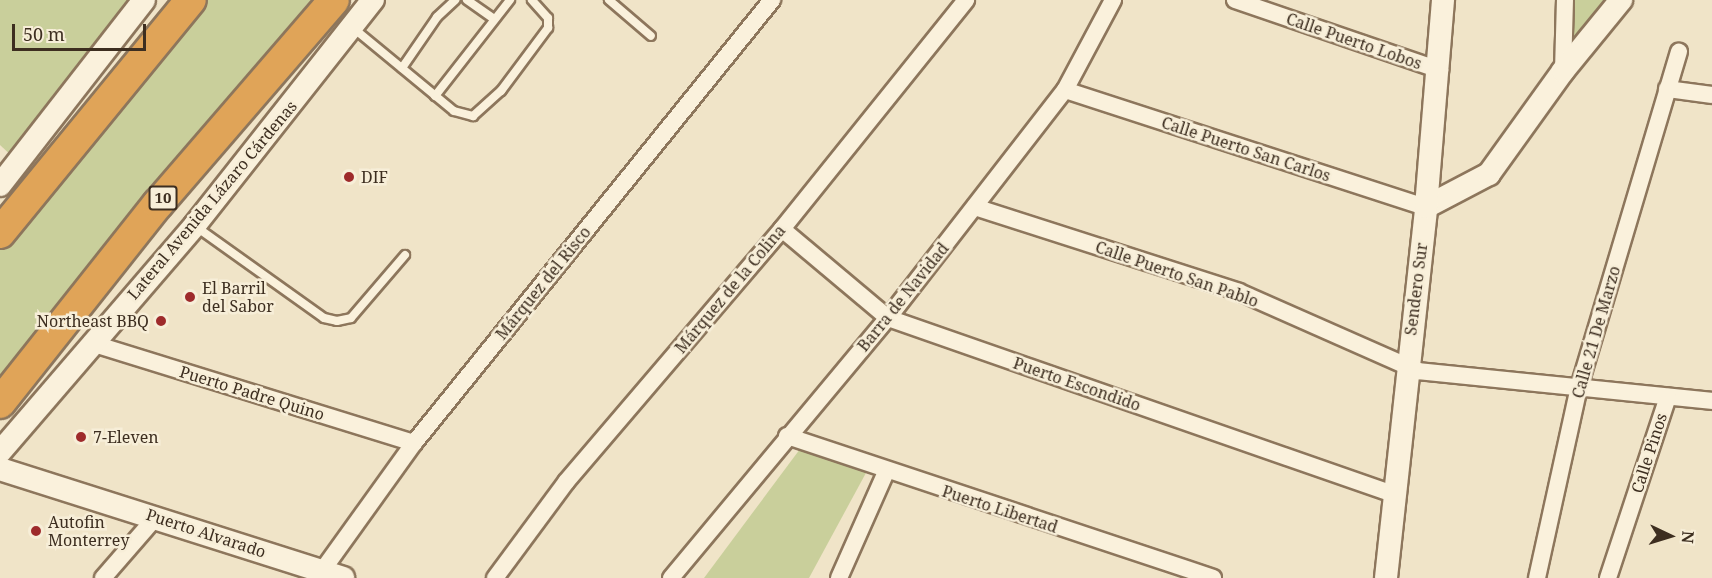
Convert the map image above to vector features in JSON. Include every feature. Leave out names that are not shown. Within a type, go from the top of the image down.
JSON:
[{"type":"highway","points":[[0,233],[191,0]]},
{"type":"highway","name":"10","points":[[0,403],[150,213],[334,0]]},
{"type":"street","points":[[2,177],[144,0]]},
{"type":"street","name":"Lateral Avenida Lázaro Cárdenas","points":[[0,452],[90,343],[195,225],[373,0]]},
{"type":"street","name":"Márquez del Risco","points":[[333,575],[414,443],[772,0]]},
{"type":"street","name":"Márquez de la Colina","points":[[495,578],[566,482],[782,229],[966,0]]},
{"type":"street","name":"Barra de Navidad","points":[[671,578],[787,436],[888,318],[1065,90],[1113,0]]},
{"type":"street","name":"Calle Puerto Lobos","points":[[1235,0],[1440,70]]},
{"type":"street","name":"Sendero Sur","points":[[1386,578],[1440,70],[1443,0]]},
{"type":"street","points":[[1563,71],[1565,0]]},
{"type":"street","points":[[1426,207],[1489,174],[1563,71],[1621,0]]},
{"type":"street","name":"Calle 21 De Marzo","points":[[1537,578],[1579,387],[1666,89],[1679,52]]},
{"type":"street","points":[[1666,89],[1712,95]]},
{"type":"street","name":"Calle Puerto San Carlos","points":[[1065,90],[1426,207]]},
{"type":"street","name":"Calle Puerto San Pablo","points":[[975,207],[1239,292],[1407,366],[1434,375],[1712,401]]},
{"type":"street","name":"Puerto Escondido","points":[[782,229],[888,318],[1396,495]]},
{"type":"street","name":"Puerto Padre Quino","points":[[90,343],[414,443]]},
{"type":"street","name":"Calle Pinos","points":[[1608,578],[1668,397]]},
{"type":"street","name":"Puerto Libertad","points":[[787,436],[886,472],[1213,578]]},
{"type":"street","name":"Puerto Alvarado","points":[[0,469],[333,575]]},
{"type":"street","points":[[839,578],[886,472]]},
{"type":"street","points":[[103,578],[156,517]]},
{"type":"lane","points":[[402,68],[437,17],[455,0]]},
{"type":"lane","points":[[467,0],[493,18]]},
{"type":"lane","points":[[435,96],[493,18],[510,0]]},
{"type":"lane","points":[[352,27],[435,96],[465,117],[473,116],[501,91],[548,28],[548,18],[532,0]]},
{"type":"lane","points":[[609,0],[651,36]]},
{"type":"lane","points":[[195,225],[324,318],[337,321],[351,318],[405,255]]},
{"type":"green space","points":[[0,0],[137,0],[14,158],[0,145]]},
{"type":"green space","points":[[204,0],[325,0],[0,384],[0,244]]},
{"type":"green space","points":[[1575,0],[1604,0],[1572,40]]},
{"type":"green space","points":[[803,445],[867,471],[809,578],[704,578]]},
{"type":"place","name":"DIF","points":[[349,177]]},
{"type":"place","name":"El Barril del Sabor","points":[[190,297]]},
{"type":"place","name":"Northeast BBQ","points":[[161,321]]},
{"type":"place","name":"7-Eleven","points":[[81,437]]},
{"type":"place","name":"Autofin Monterrey","points":[[36,531]]}]
